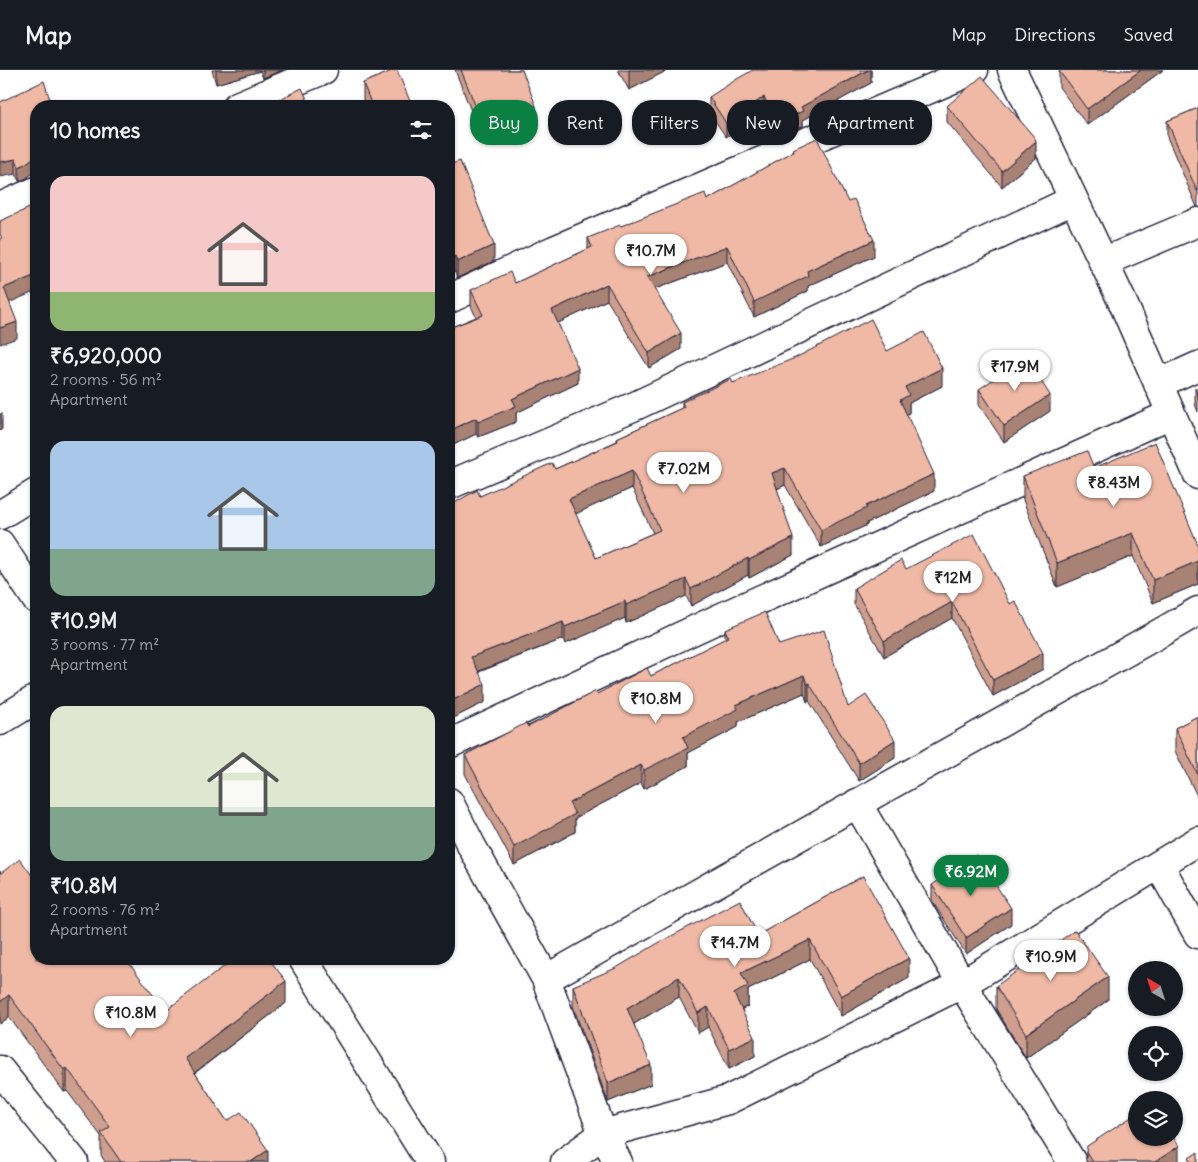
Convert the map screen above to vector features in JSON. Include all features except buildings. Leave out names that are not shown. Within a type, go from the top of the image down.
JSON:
[{"type":"street","points":[[251,100],[323,70]]},
{"type":"street","points":[[455,296],[563,246],[974,70]]},
{"type":"street","points":[[1012,70],[1123,303],[1198,475]]},
{"type":"street","points":[[0,207],[30,194]]},
{"type":"street","points":[[455,482],[635,406],[1073,200]]},
{"type":"street","points":[[1103,262],[1198,222]]},
{"type":"street","points":[[1158,384],[1198,366]]},
{"type":"street","points":[[455,741],[735,611],[1172,414]]},
{"type":"street","points":[[0,515],[30,497]]},
{"type":"street","points":[[0,544],[30,590]]},
{"type":"street","points":[[546,979],[1198,611]]},
{"type":"street","points":[[0,721],[30,703]]},
{"type":"street","points":[[857,804],[962,984],[1072,1162]]},
{"type":"street","points":[[455,814],[546,979],[603,1134],[618,1162]]},
{"type":"street","points":[[565,1162],[603,1134],[728,1100],[962,984],[1198,841]]},
{"type":"street","points":[[1159,864],[1198,934]]},
{"type":"street","points":[[307,965],[430,1162]]},
{"type":"street","points":[[0,1070],[74,1162]]}]
